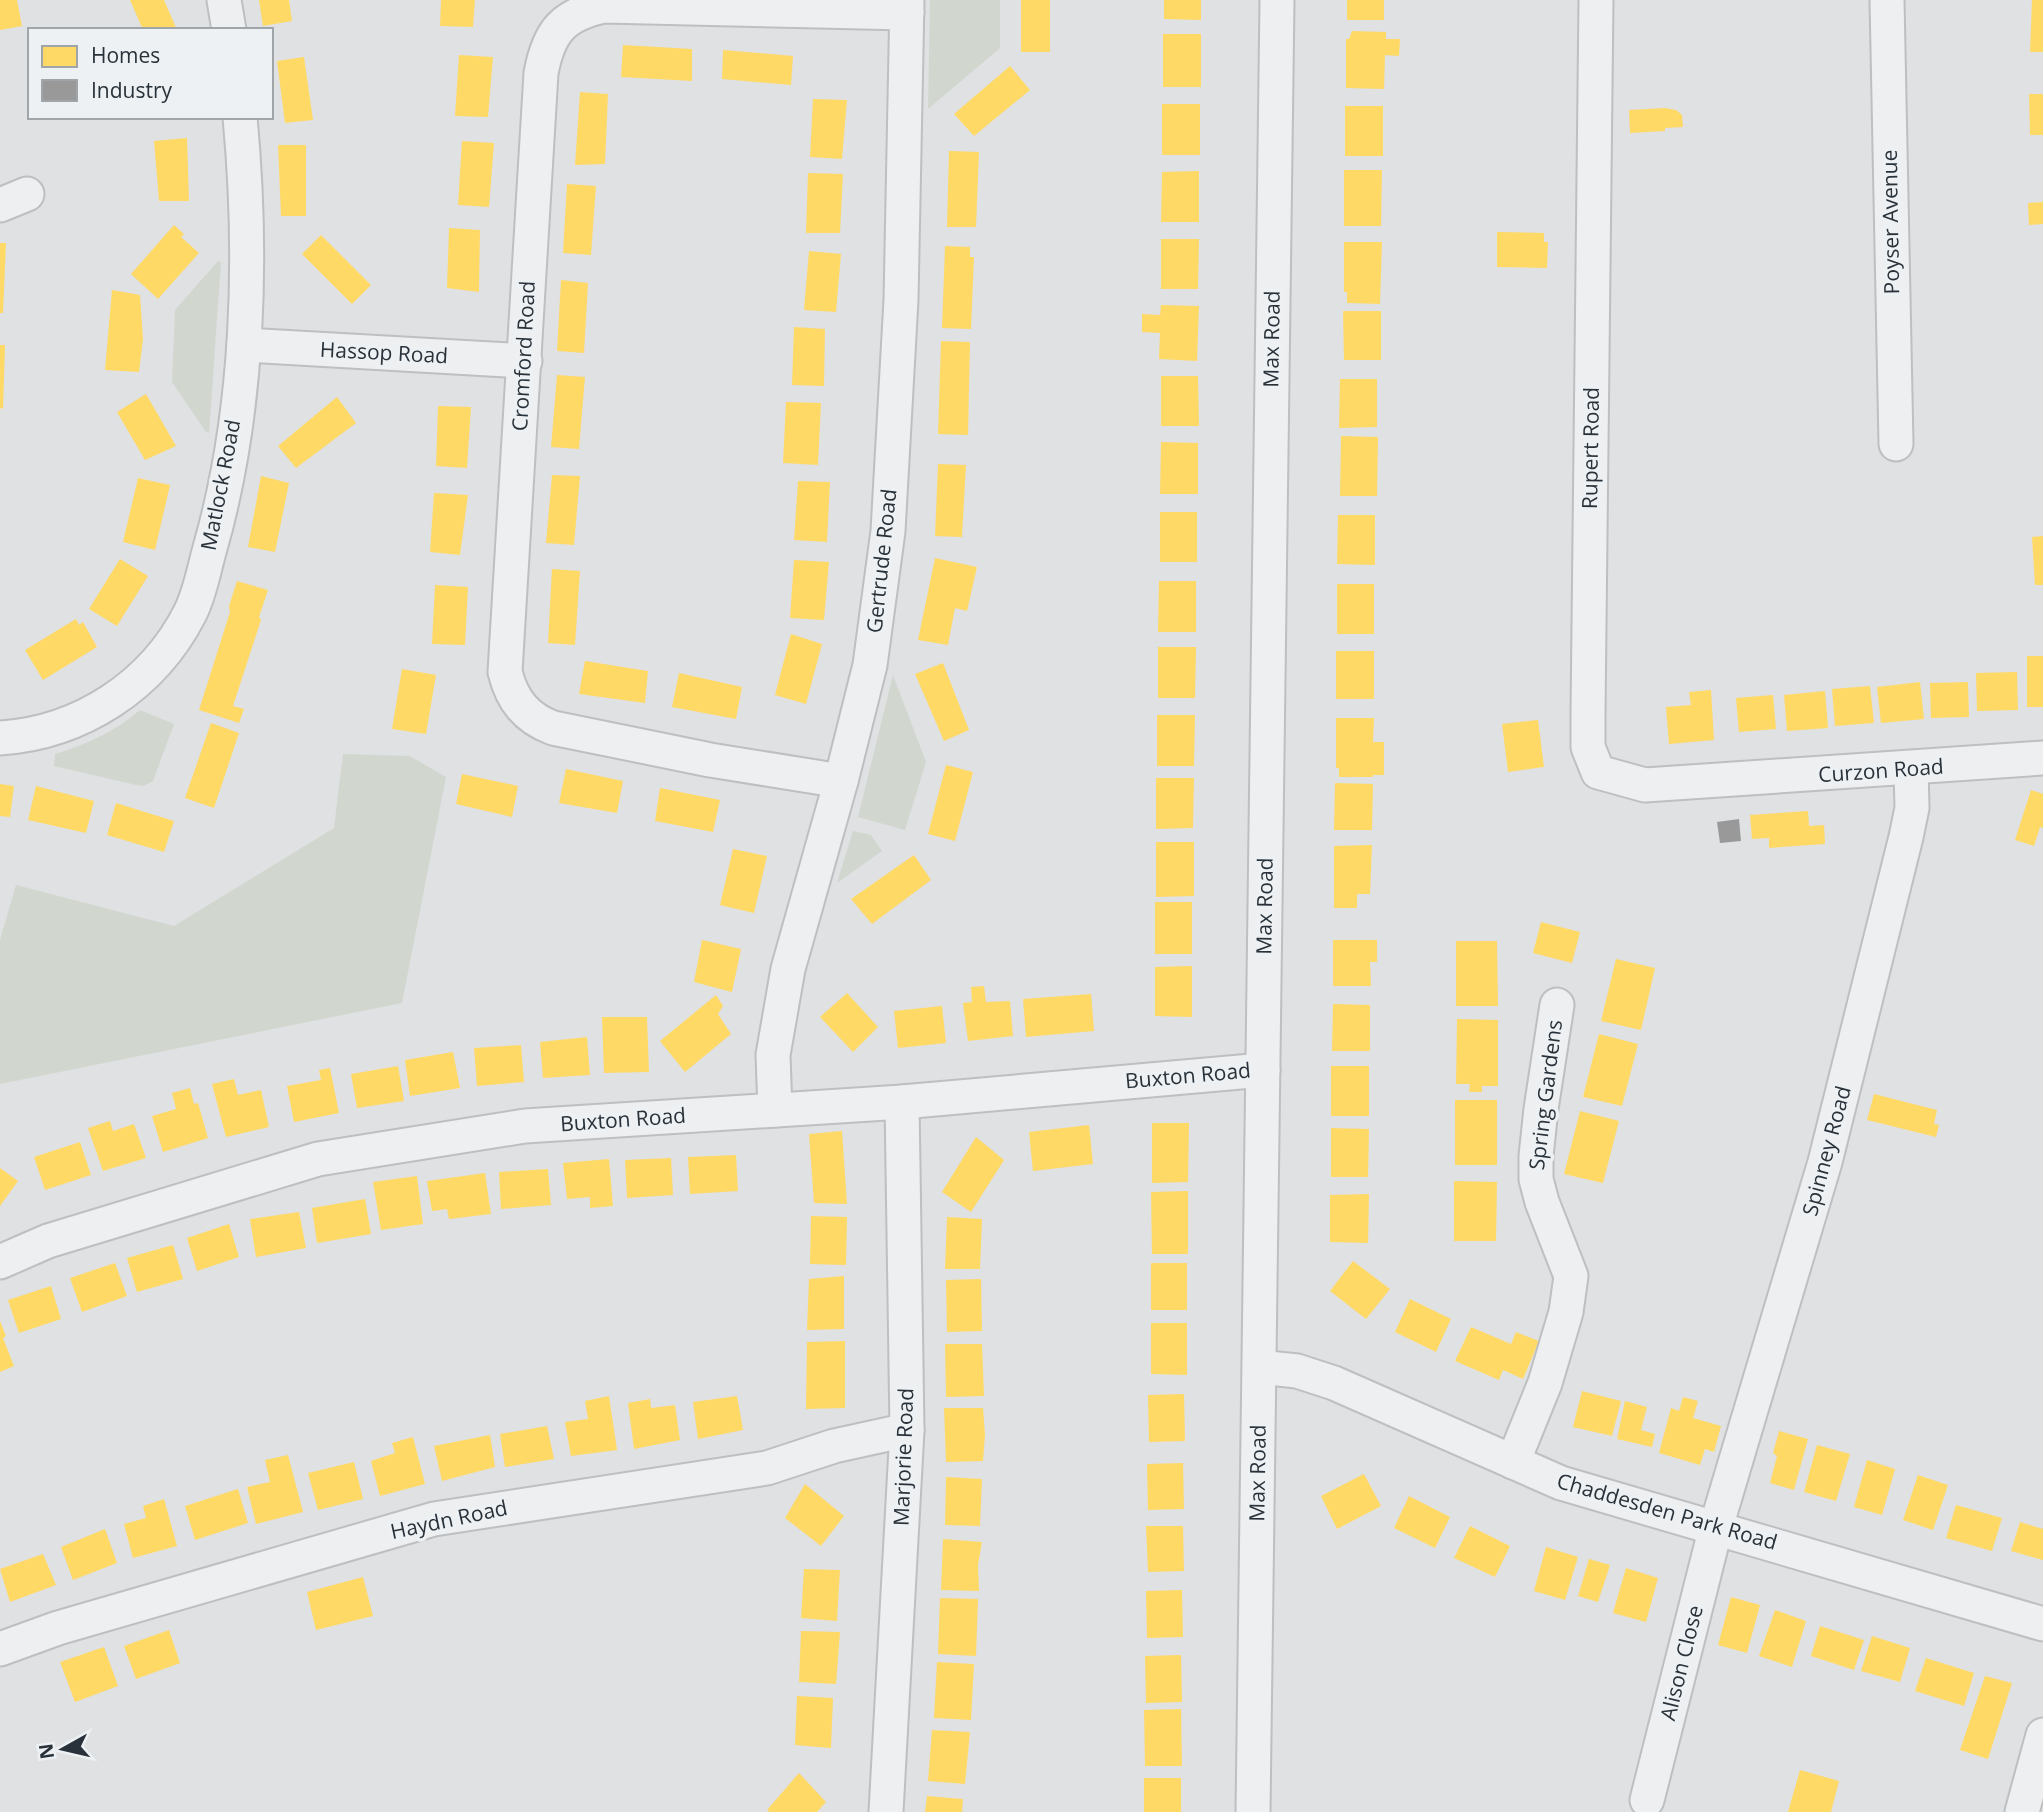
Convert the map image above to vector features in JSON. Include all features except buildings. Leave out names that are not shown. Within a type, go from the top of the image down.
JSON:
[{"type":"street","points":[[224,0],[229,28]]},
{"type":"street","name":"Max Road","points":[[1253,1812],[1277,0]]},
{"type":"street","name":"Rupert Road","points":[[1596,0],[1588,747],[1598,772],[1646,785],[1718,781]]},
{"type":"street","name":"Poyser Avenue","points":[[1886,0],[1896,444]]},
{"type":"street","name":"Cromford Road","points":[[841,781],[710,760],[553,728],[538,722],[517,703],[509,690],[505,672],[541,73],[544,57],[557,29],[585,10],[604,6],[907,7]]},
{"type":"street","name":"Gertrude Road","points":[[775,1110],[773,1055],[788,970],[870,666],[888,531],[901,300],[907,7]]},
{"type":"street","name":"Matlock Road","points":[[0,738],[43,732],[83,717],[122,694],[170,646],[191,612],[221,509],[244,345],[246,219],[240,119]]},
{"type":"street","name":"Hassop Road","points":[[244,345],[524,361]]},
{"type":"street","name":"Curzon Road","points":[[1718,781],[2043,758]]},
{"type":"street","name":"Spinney Road","points":[[1716,1527],[1825,1163],[1908,827],[1912,808],[1911,769]]},
{"type":"street","name":"Spring Gardens","points":[[1513,1462],[1545,1383],[1566,1312],[1571,1276],[1542,1202],[1536,1179],[1539,1121],[1557,1005]]},
{"type":"street","name":"Buxton Road","points":[[0,1262],[48,1241],[318,1159],[526,1126],[902,1102],[1264,1070]]},
{"type":"street","name":"Marjorie Road","points":[[886,1812],[907,1430],[902,1102]]},
{"type":"street","name":"Chaddesden Park Road","points":[[1260,1367],[1297,1371],[1334,1383],[1561,1483],[2043,1623]]},
{"type":"street","name":"Haydn Road","points":[[0,1648],[58,1628],[434,1518],[767,1468],[834,1446],[907,1430]]},
{"type":"street","name":"Alison Close","points":[[1647,1800],[1716,1527]]},
{"type":"street","points":[[2022,1812],[2043,1735]]},
{"type":"shaded area","points":[[930,0],[1000,0],[1000,48],[928,109]]},
{"type":"shaded area","points":[[218,261],[221,262],[209,433],[172,382],[175,310]]},
{"type":"shaded area","points":[[893,675],[926,762],[905,830],[858,817]]},
{"type":"shaded area","points":[[140,710],[174,724],[153,781],[143,786],[136,785],[54,766],[55,754],[100,736],[121,725]]},
{"type":"shaded area","points":[[343,754],[410,756],[446,777],[402,1003],[0,1084],[0,940],[16,885],[174,926],[334,828]]},
{"type":"shaded area","points":[[853,831],[871,835],[882,851],[837,883]]}]
